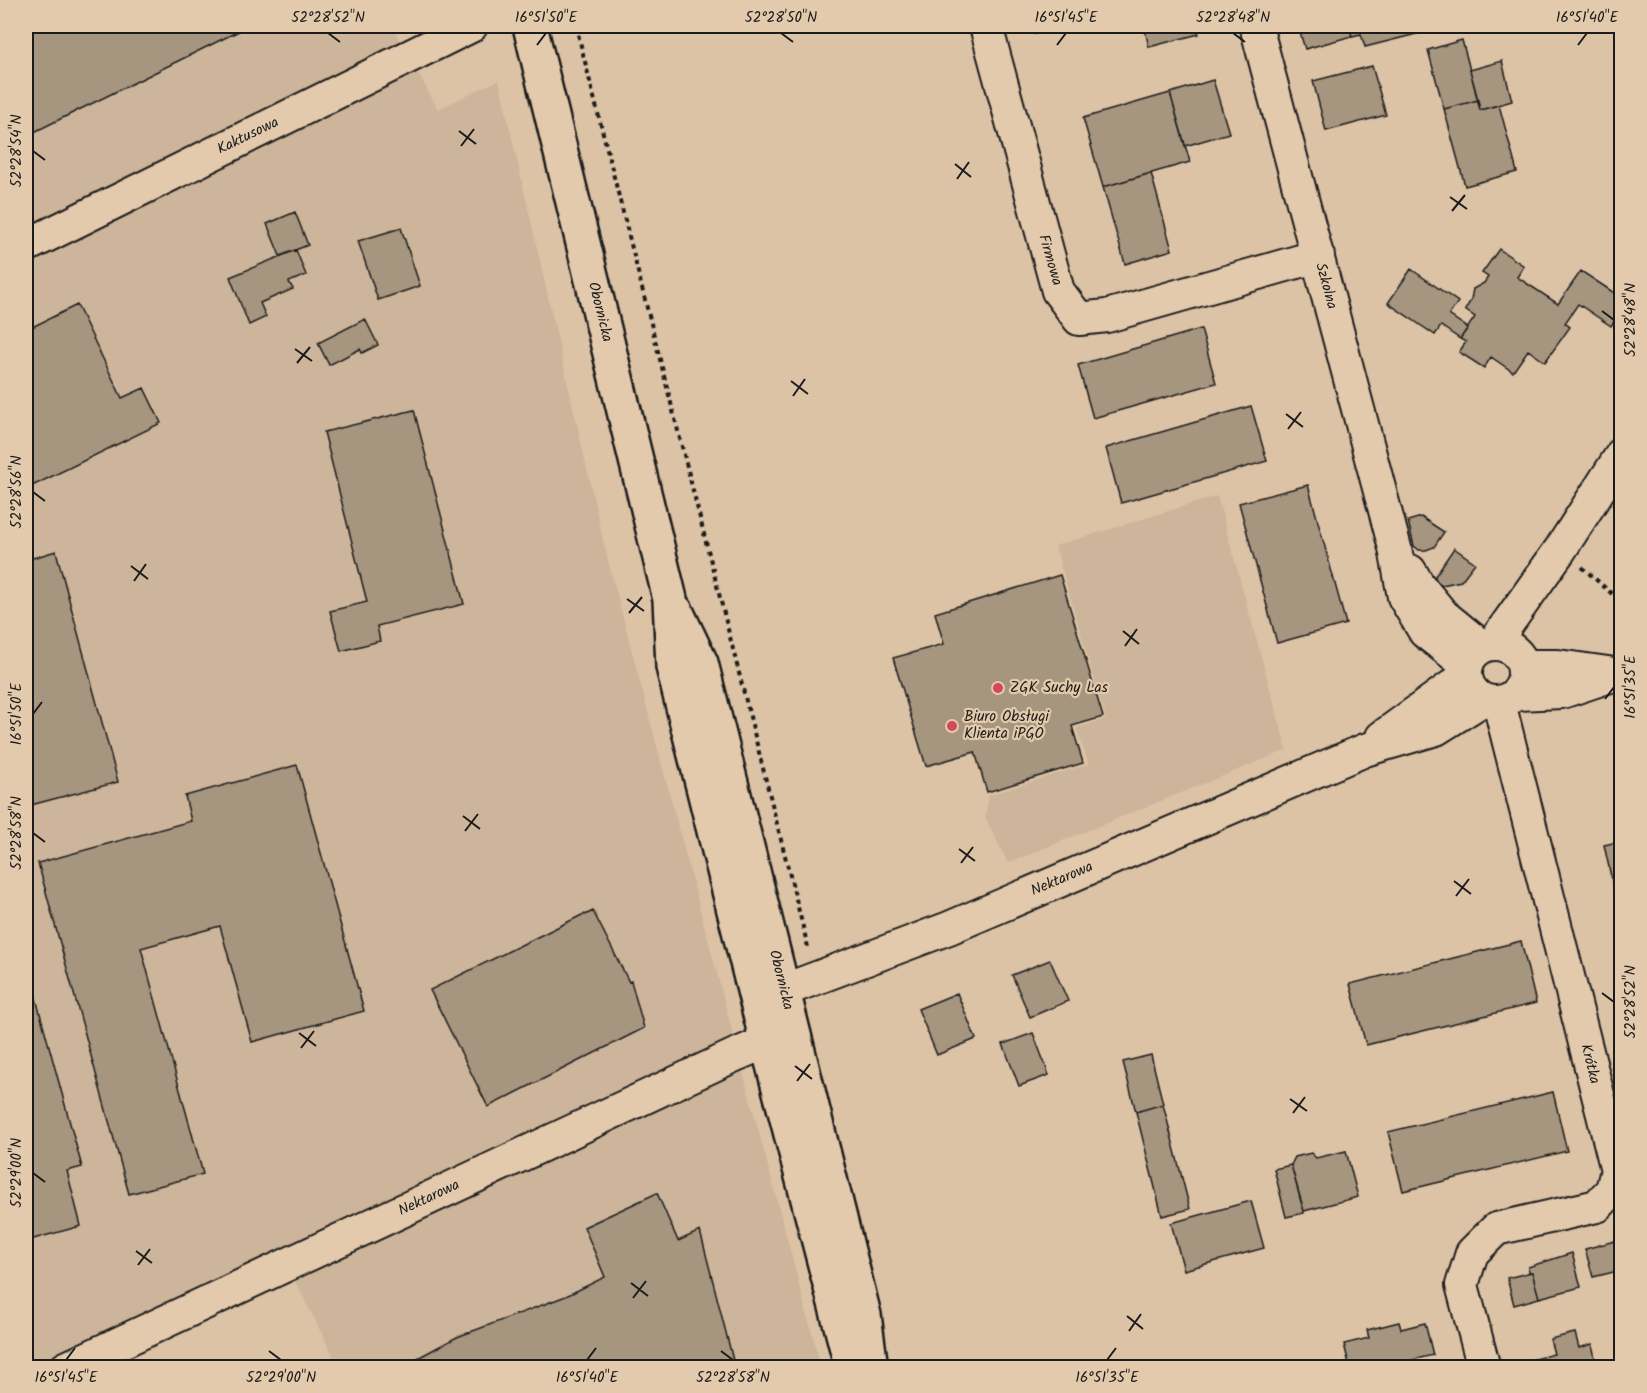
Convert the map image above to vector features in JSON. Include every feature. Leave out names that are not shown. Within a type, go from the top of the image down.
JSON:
[{"type":"main road","name":"Obornicka","points":[[530,26],[670,599],[673,667],[770,996],[852,1368]]},
{"type":"main road","name":"Obornicka","points":[[780,1036],[864,1315],[872,1368]]},
{"type":"street","name":"Kaktusowa","points":[[26,246],[471,26]]},
{"type":"street","name":"Firmowa","points":[[986,26],[1058,291],[1079,319],[1107,316],[1318,256]]},
{"type":"street","name":"Szkolna","points":[[1256,26],[1395,548],[1404,597],[1425,632],[1494,672]]},
{"type":"street","points":[[1494,672],[1569,556],[1622,454]]},
{"type":"street","points":[[1494,672],[1558,666],[1620,673]]},
{"type":"street","name":"Nektarowa","points":[[770,996],[949,928],[1365,750],[1437,729],[1494,672]]},
{"type":"street","name":"Krótka","points":[[1484,1368],[1461,1285],[1472,1253],[1496,1229],[1596,1206],[1612,1190],[1617,1170],[1494,672]]},
{"type":"street","name":"Nektarowa","points":[[66,1368],[780,1036]]},
{"type":"path","points":[[576,26],[808,947]]},
{"type":"path","points":[[1569,556],[1622,603]]},
{"type":"shaded area","points":[[26,26],[400,26],[396,34],[438,109],[499,80],[607,557],[821,1367],[339,1367],[281,1254],[31,1367],[26,1367]]},
{"type":"shaded area","points":[[1217,496],[1287,750],[1008,863],[985,817],[989,795],[1089,764],[1076,728],[1106,719],[1055,546]]},
{"type":"building","points":[[26,26],[249,26],[26,136]]},
{"type":"building","points":[[1033,26],[1065,26],[1035,34]]},
{"type":"building","points":[[1144,26],[1196,26],[1199,34],[1149,47]]},
{"type":"building","points":[[1298,26],[1349,26],[1352,36],[1305,49]]},
{"type":"building","points":[[1349,26],[1448,26],[1365,47],[1361,34],[1352,36]]},
{"type":"building","points":[[1462,40],[1478,100],[1444,109],[1428,50]]},
{"type":"building","points":[[1502,61],[1512,101],[1480,110],[1470,70]]},
{"type":"building","points":[[1372,66],[1386,115],[1326,131],[1313,81]]},
{"type":"building","points":[[1213,80],[1229,133],[1185,146],[1170,93]]},
{"type":"building","points":[[1170,93],[1190,162],[1103,187],[1083,118]]},
{"type":"building","points":[[1478,100],[1480,110],[1499,105],[1517,172],[1465,186],[1444,109]]},
{"type":"building","points":[[1151,173],[1172,250],[1125,264],[1103,187]]},
{"type":"building","points":[[295,212],[308,245],[280,256],[267,224]]},
{"type":"building","points":[[401,228],[420,286],[378,300],[358,241]]},
{"type":"building","points":[[1499,249],[1524,266],[1517,277],[1558,304],[1581,271],[1622,298],[1622,311],[1611,326],[1578,304],[1565,323],[1570,327],[1545,362],[1528,350],[1513,372],[1491,357],[1484,368],[1459,352],[1466,342],[1460,339],[1475,317],[1465,310],[1471,300],[1473,289],[1484,283],[1488,277],[1482,273]]},
{"type":"building","points":[[296,250],[306,275],[289,282],[293,289],[260,303],[266,317],[249,325],[230,277]]},
{"type":"building","points":[[1411,269],[1458,302],[1449,315],[1468,328],[1460,339],[1441,326],[1435,335],[1388,303]]},
{"type":"building","points":[[77,305],[122,398],[144,388],[161,423],[26,489],[26,330]]},
{"type":"building","points":[[365,319],[378,345],[362,353],[360,349],[329,365],[318,343]]},
{"type":"building","points":[[1201,329],[1216,383],[1093,418],[1078,365]]},
{"type":"building","points":[[1251,406],[1267,461],[1121,503],[1106,448]]},
{"type":"building","points":[[414,410],[464,604],[377,626],[380,641],[341,651],[330,611],[367,602],[324,432]]},
{"type":"building","points":[[1308,485],[1346,624],[1277,643],[1239,503]]},
{"type":"building","points":[[1421,517],[1444,532],[1434,547],[1426,550],[1419,550],[1414,546],[1408,521]]},
{"type":"building","points":[[1454,548],[1475,563],[1461,581],[1437,586],[1435,576]]},
{"type":"building","points":[[56,551],[118,782],[27,806],[26,560]]},
{"type":"building","name":"ZGK Suchy Las","points":[[1060,575],[1103,717],[1072,726],[1083,763],[987,792],[975,752],[926,766],[893,658],[944,644],[935,613]]},
{"type":"building","points":[[297,765],[364,1011],[252,1042],[220,926],[141,948],[203,1174],[129,1194],[38,863],[191,821],[185,796]]},
{"type":"building","points":[[1622,841],[1622,888],[1614,890],[1604,845]]},
{"type":"building","points":[[593,911],[629,982],[631,981],[644,1028],[488,1107],[430,990]]},
{"type":"building","points":[[1521,941],[1536,1003],[1366,1045],[1350,984]]},
{"type":"building","points":[[1050,960],[1068,1001],[1030,1017],[1012,975]]},
{"type":"building","points":[[26,962],[82,1167],[67,1171],[81,1226],[26,1241]]},
{"type":"building","points":[[957,993],[976,1039],[937,1055],[918,1009]]},
{"type":"building","points":[[1033,1033],[1049,1075],[1019,1086],[1003,1044]]},
{"type":"building","points":[[1151,1055],[1163,1104],[1136,1112],[1123,1062]]},
{"type":"building","points":[[1553,1092],[1567,1151],[1403,1191],[1388,1132]]},
{"type":"building","points":[[1163,1104],[1190,1209],[1162,1216],[1136,1112]]},
{"type":"building","points":[[1346,1151],[1358,1197],[1304,1211],[1291,1165],[1295,1157],[1311,1153],[1316,1158]]},
{"type":"building","points":[[1291,1165],[1304,1213],[1286,1217],[1274,1169]]},
{"type":"building","points":[[657,1193],[678,1241],[700,1231],[735,1368],[399,1368],[457,1337],[566,1296],[605,1277],[584,1227]]},
{"type":"building","points":[[1251,1201],[1264,1248],[1184,1270],[1171,1223]]},
{"type":"building","points":[[1622,1239],[1622,1270],[1593,1277],[1585,1249]]},
{"type":"building","points":[[1572,1253],[1581,1287],[1539,1298],[1532,1272],[1529,1272],[1528,1267]]},
{"type":"building","points":[[1532,1272],[1539,1298],[1514,1305],[1507,1278]]},
{"type":"building","points":[[1399,1322],[1401,1329],[1425,1323],[1433,1355],[1408,1361],[1410,1368],[1350,1368],[1344,1344],[1369,1338],[1367,1330]]},
{"type":"building","points":[[1575,1333],[1579,1348],[1592,1344],[1597,1368],[1532,1368],[1530,1360],[1554,1354],[1550,1339]]},
{"type":"place","name":"ZGK Suchy Las","points":[[998,688]]},
{"type":"place","name":"Biuro Obsługi Klienta iPGO","points":[[952,726]]}]
